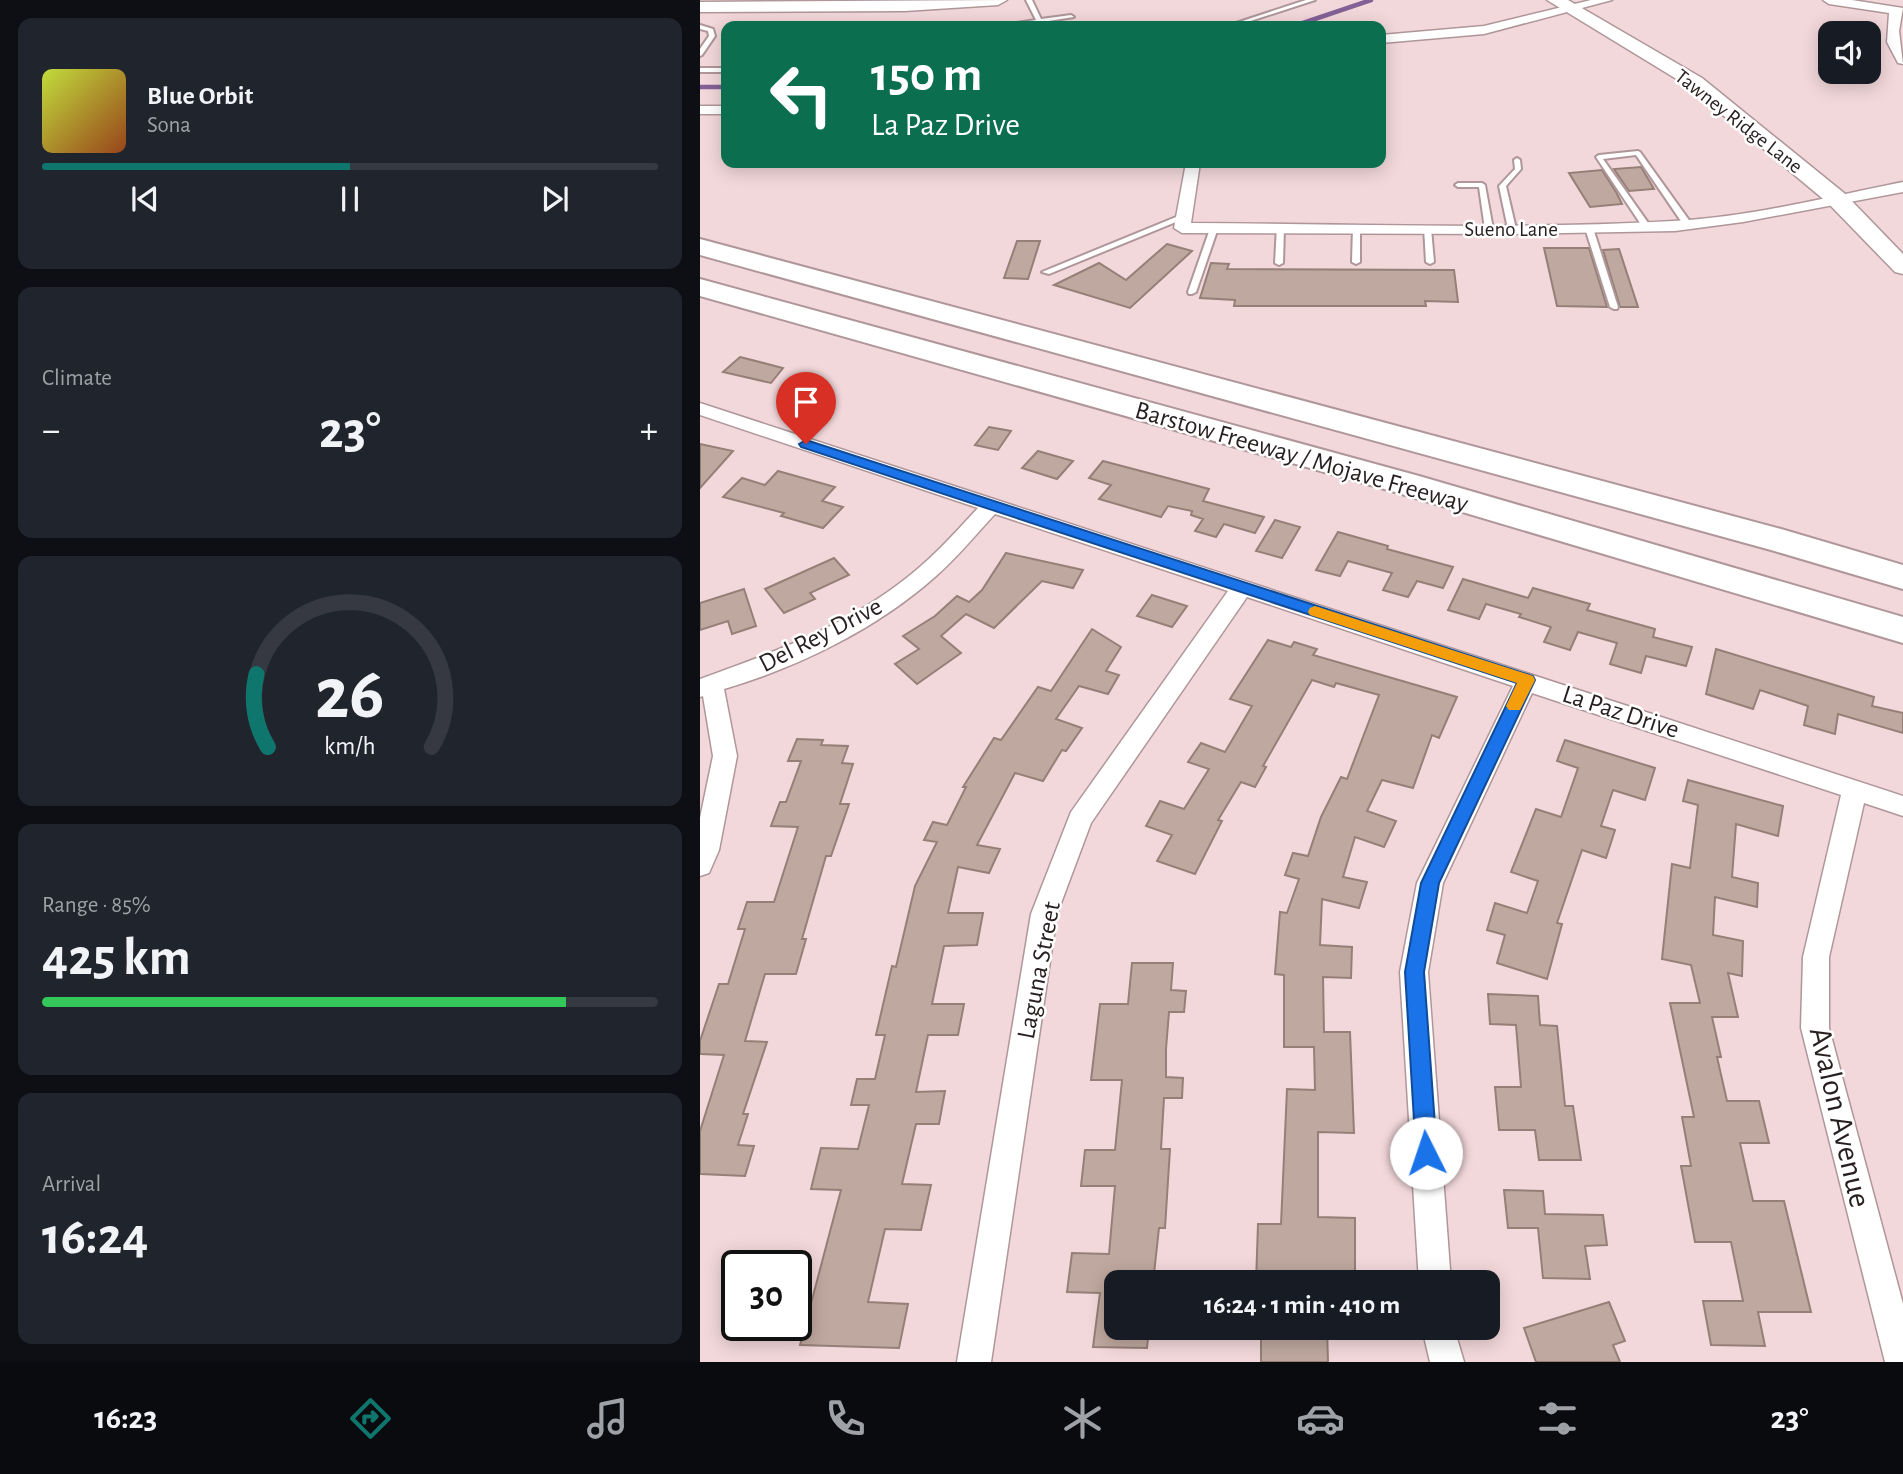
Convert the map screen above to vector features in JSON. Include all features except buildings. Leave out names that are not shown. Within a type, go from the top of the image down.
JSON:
[{"type":"highway","name":"Barstow Freeway / Mojave Freeway","points":[[700,247],[1768,537],[1903,577]]},
{"type":"highway","name":"Barstow Freeway / Mojave Freeway","points":[[700,287],[1407,484],[1903,630]]},
{"type":"street","points":[[700,7],[706,0]]},
{"type":"street","points":[[700,7],[905,6],[998,0]]},
{"type":"street","points":[[1386,38],[1484,30],[1563,4],[1606,0]]},
{"type":"street","points":[[1829,0],[1900,11],[1891,32],[1893,46],[1903,60]]},
{"type":"street","name":"Tawney Ridge Lane","points":[[1563,4],[1695,82],[1836,198],[1903,267]]},
{"type":"street","points":[[700,110],[721,110]]},
{"type":"street","points":[[1184,217],[1192,168]]},
{"type":"street","name":"Sueno Lane","points":[[1184,217],[1182,228],[1647,227],[1688,225],[1743,217],[1903,187]]},
{"type":"street","name":"La Paz Drive","points":[[700,409],[1903,806]]},
{"type":"street","name":"Del Rey Drive","points":[[706,686],[795,653],[869,614],[927,572],[991,506]]},
{"type":"street","name":"Laguna Street","points":[[975,1362],[1044,914],[1080,819],[1242,588]]},
{"type":"street","points":[[1434,1270],[1415,972],[1430,883],[1527,680]]},
{"type":"street","points":[[700,865],[706,850],[725,756],[706,686]]},
{"type":"street","name":"Avalon Avenue","points":[[1855,788],[1815,957],[1815,1028],[1902,1362]]},
{"type":"street","points":[[1441,1340],[1447,1362]]},
{"type":"lane","points":[[1029,0],[1039,21],[1071,17]]},
{"type":"lane","points":[[1246,21],[1312,0]]},
{"type":"lane","points":[[700,27],[706,27],[712,32],[700,54]]},
{"type":"lane","points":[[700,70],[721,70]]},
{"type":"lane","points":[[1647,227],[1599,157],[1638,153],[1688,225]]},
{"type":"lane","points":[[1512,229],[1502,187],[1518,169],[1517,160]]},
{"type":"lane","points":[[1458,185],[1482,185],[1489,229]]},
{"type":"lane","points":[[1045,272],[1184,217]]},
{"type":"lane","points":[[1192,292],[1214,228]]},
{"type":"lane","points":[[1279,263],[1280,228]]},
{"type":"lane","points":[[1589,228],[1614,307]]},
{"type":"lane","points":[[1356,229],[1356,262]]},
{"type":"lane","points":[[1427,229],[1430,262]]},
{"type":"waterway","points":[[1309,21],[1371,0]]},
{"type":"waterway","points":[[700,87],[721,87]]},
{"type":"slow traffic","points":[[1315,612],[1527,680],[1515,706]]},
{"type":"route","points":[[806,444],[1527,680],[1430,883],[1415,972],[1426,1153]]}]
